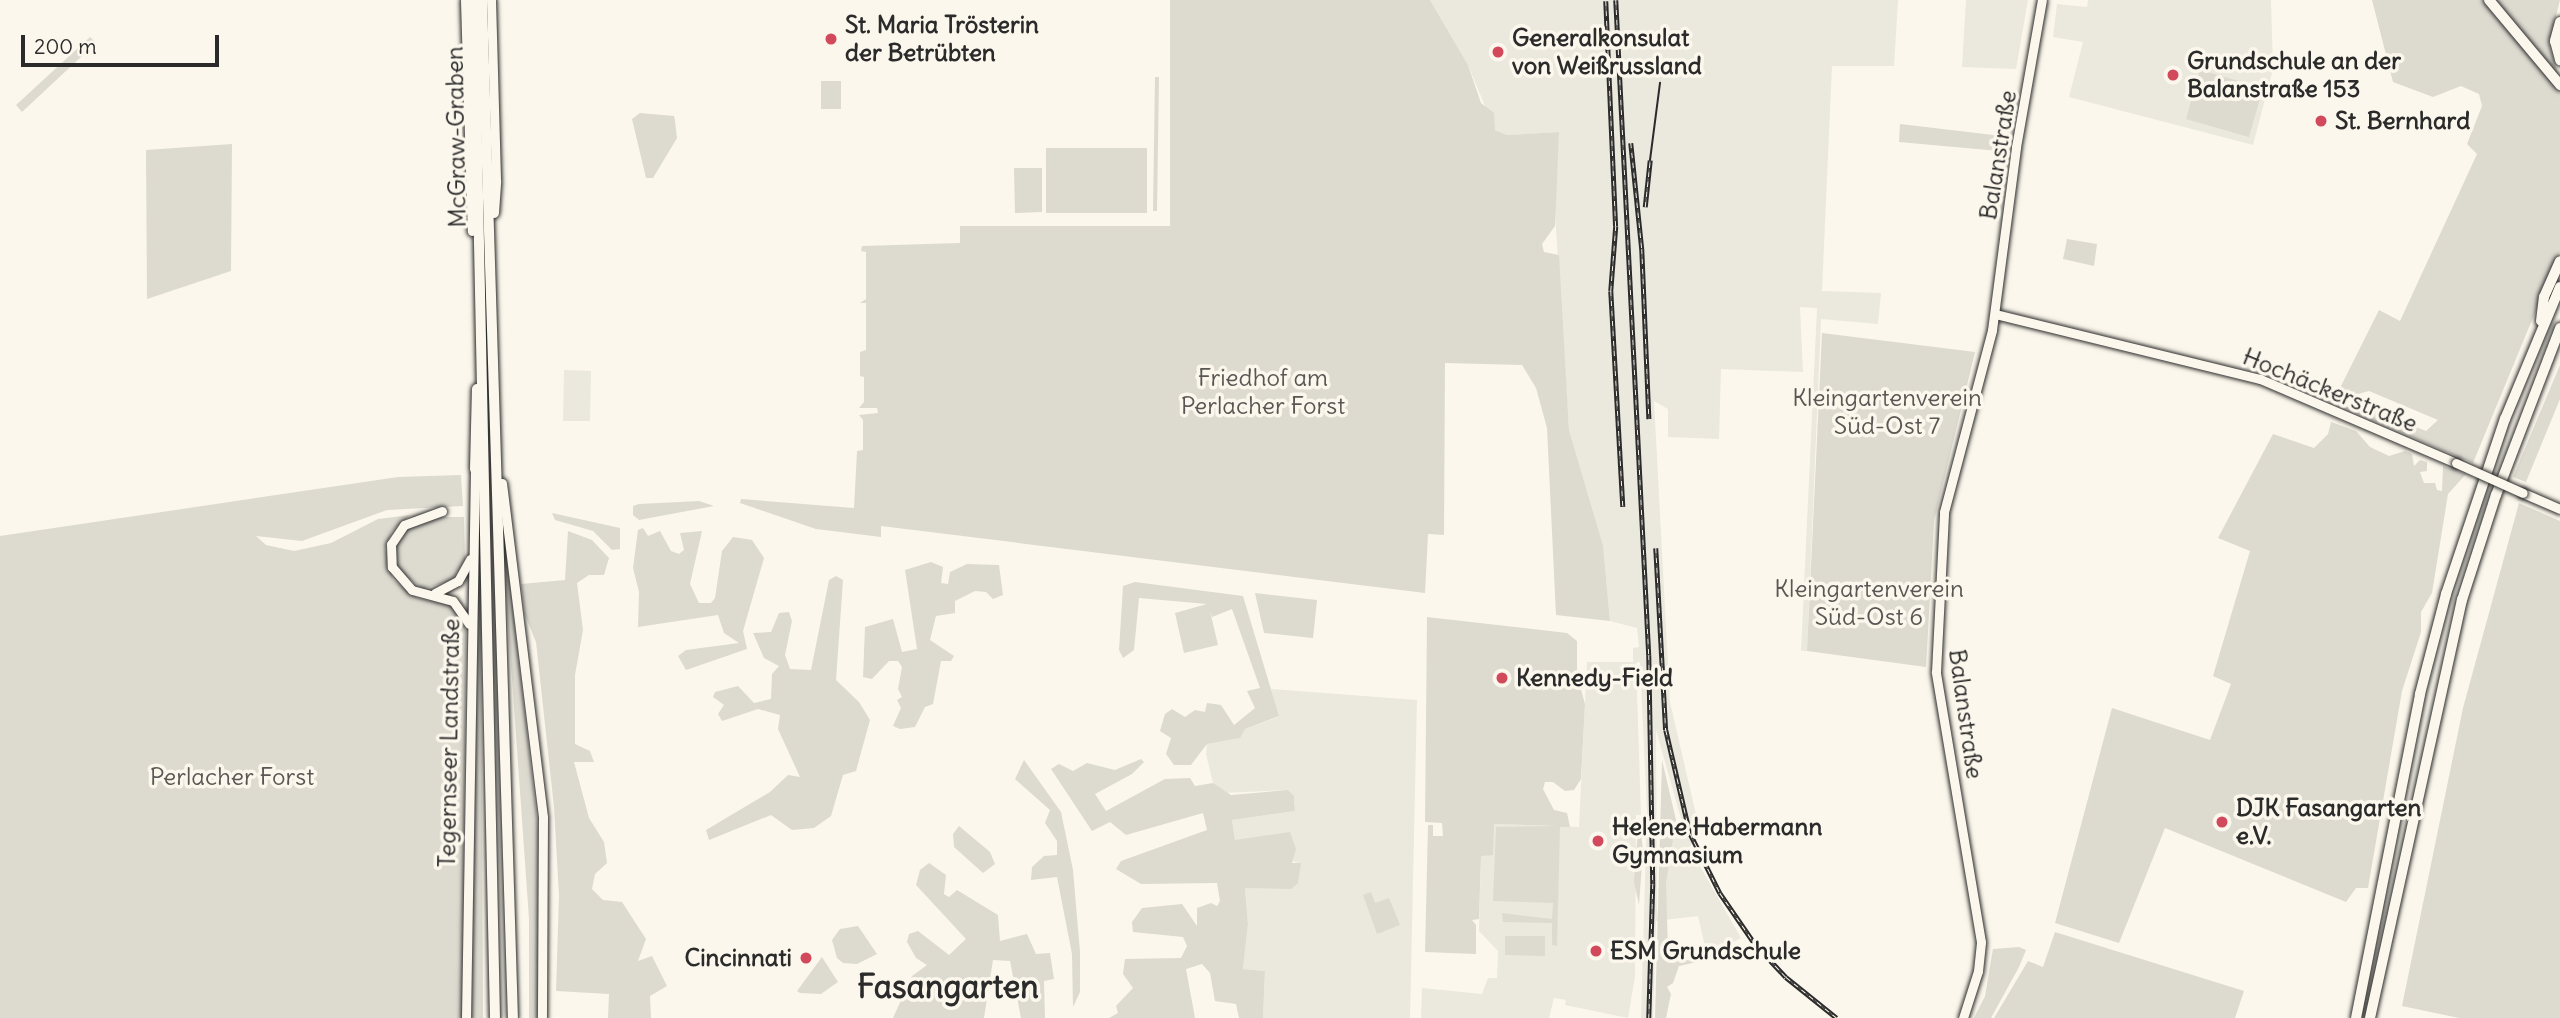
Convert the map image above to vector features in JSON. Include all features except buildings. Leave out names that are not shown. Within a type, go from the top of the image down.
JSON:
[{"type":"highway","name":"McGraw-Graben","points":[[474,0],[477,273]]},
{"type":"highway","name":"McGraw-Graben","points":[[482,0],[490,250]]},
{"type":"highway","points":[[2489,0],[2560,85]]},
{"type":"highway","points":[[2560,22],[2556,41],[2560,60]]},
{"type":"highway","points":[[495,1018],[490,250],[496,181]]},
{"type":"highway","points":[[472,231],[477,273],[480,380],[475,469]]},
{"type":"highway","points":[[2539,334],[2544,297],[2560,261]]},
{"type":"highway","points":[[2357,1018],[2420,694],[2446,594],[2466,525],[2539,334],[2560,287]]},
{"type":"highway","points":[[2370,1018],[2462,600],[2496,495],[2560,328]]},
{"type":"highway","points":[[480,380],[502,483]]},
{"type":"highway","points":[[490,436],[513,1018]]},
{"type":"main road","points":[[465,0],[472,231]]},
{"type":"main road","points":[[491,0],[496,181]]},
{"type":"main road","name":"Balanstraße","points":[[1963,1018],[1978,971],[1981,936],[1936,658],[1944,512],[1995,314],[2015,155],[2042,0]]},
{"type":"main road","name":"Hochäckerstraße","points":[[1995,314],[2260,379],[2560,509]]},
{"type":"main road","name":"Tegernseer Landstraße","points":[[466,1018],[475,469]]},
{"type":"main road","points":[[502,483],[543,817],[542,1018]]},
{"type":"main road","points":[[442,511],[412,519],[391,544],[395,575],[419,593],[453,601],[471,628]]},
{"type":"main road","points":[[419,593],[451,587],[463,575],[472,552]]},
{"type":"shaded area","points":[[1430,0],[1898,0],[1894,66],[1832,66],[1822,291],[1881,293],[1878,324],[1821,319],[1807,651],[1801,651],[1817,308],[1800,307],[1803,372],[1721,369],[1719,439],[1668,437],[1668,409],[1654,401],[1670,702],[1701,836],[1689,847],[1741,938],[1707,955],[1698,916],[1656,921],[1653,1018],[1641,1018],[1647,812],[1640,662],[1636,663],[1641,815],[1636,815],[1635,976],[1628,1018],[1565,1005],[1566,1000],[1554,998],[1549,1018],[1421,1018],[1422,988],[1482,994],[1488,978],[1497,978],[1498,951],[1479,931],[1481,855],[1494,824],[1579,827],[1587,662],[1633,662],[1633,648],[1639,647],[1637,628],[1610,621],[1603,545],[1569,430],[1554,197],[1559,132],[1507,135],[1495,130],[1468,65]],"holes":[[[1656,730],[1687,840],[1680,827],[1673,829],[1657,917]]]},
{"type":"shaded area","points":[[1966,0],[2028,0],[2016,69],[1962,67]]},
{"type":"shaded area","name":"Grundschule an der Balanstraße 153","points":[[2088,0],[2271,0],[2273,69],[2253,145],[2069,97],[2083,42],[2053,37],[2057,4],[2087,7]]},
{"type":"shaded area","points":[[564,370],[591,371],[590,421],[563,421]]},
{"type":"shaded area","points":[[1271,689],[1417,700],[1410,1018],[1263,1018],[1265,971],[1243,969],[1248,924],[1245,887],[1301,864],[1235,840],[1232,820],[1295,811],[1295,802],[1288,790],[1223,793],[1213,783],[1206,754],[1207,744],[1239,738],[1245,729],[1278,717]]},
{"type":"green space","name":"Friedhof am Perlacher Forst","points":[[1170,0],[1430,0],[1468,65],[1481,103],[1494,113],[1495,130],[1507,135],[1559,132],[1555,226],[1542,244],[1544,252],[1559,255],[1569,430],[1603,545],[1610,621],[1556,615],[1547,428],[1536,388],[1522,365],[1445,363],[1444,535],[1428,534],[1425,593],[881,526],[881,537],[816,529],[740,503],[741,499],[854,508],[857,451],[863,450],[863,420],[859,415],[878,413],[877,408],[859,408],[864,402],[860,352],[866,350],[866,303],[860,303],[866,299],[866,252],[861,251],[862,246],[960,243],[960,226],[1170,226]]},
{"type":"green space","points":[[2372,0],[2484,0],[2560,91],[2560,252],[2473,463],[2344,408],[2356,403],[2426,431],[2438,420],[2369,391],[2340,399],[2338,392],[2379,310],[2400,321],[2477,154],[2467,144],[2482,106],[2479,94],[2461,86],[2433,97],[2393,82]]},
{"type":"green space","points":[[2496,0],[2560,0],[2549,45],[2560,79]]},
{"type":"green space","points":[[90,37],[96,43],[22,112],[16,105]]},
{"type":"green space","points":[[2200,70],[2263,88],[2249,137],[2186,119]]},
{"type":"green space","points":[[1155,77],[1159,77],[1157,211],[1153,211]]},
{"type":"green space","points":[[821,81],[841,81],[841,109],[821,109]]},
{"type":"green space","points":[[640,113],[674,116],[677,138],[653,178],[646,178],[632,119]]},
{"type":"green space","points":[[1900,124],[2002,136],[1999,151],[1899,142]]},
{"type":"green space","points":[[232,144],[231,271],[147,299],[146,150]]},
{"type":"green space","points":[[1046,148],[1147,148],[1147,213],[1046,213]]},
{"type":"green space","points":[[1014,168],[1042,168],[1042,212],[1015,213]]},
{"type":"green space","points":[[2067,239],[2097,244],[2094,266],[2063,259]]},
{"type":"green space","name":"Kleingartenverein Süd-Ost 7","points":[[1822,333],[1975,352],[1934,521],[1926,667],[1807,651]]},
{"type":"green space","points":[[2560,365],[2560,399],[2526,482],[2513,477]]},
{"type":"green space","points":[[2331,422],[2356,431],[2370,447],[2389,456],[2405,451],[2412,454],[2414,466],[2420,460],[2427,462],[2427,471],[2420,472],[2424,483],[2435,483],[2437,490],[2442,491],[2443,466],[2466,474],[2448,494],[2432,593],[2421,612],[2421,632],[2402,691],[2368,888],[2356,888],[2346,902],[2165,828],[2119,943],[2055,923],[2112,708],[2210,740],[2231,684],[2213,676],[2250,551],[2218,538],[2273,434],[2314,448],[2328,434]]},
{"type":"green space","name":"Perlacher Forst","points":[[461,475],[463,506],[387,510],[302,541],[256,536],[266,545],[294,551],[331,543],[378,519],[410,515],[392,531],[385,548],[393,580],[417,598],[452,606],[461,616],[466,631],[462,1018],[0,1018],[0,536],[398,477]]},
{"type":"green space","points":[[498,481],[538,829],[538,1018],[529,1018],[529,919]]},
{"type":"green space","points":[[699,501],[714,506],[639,520],[633,515],[633,506],[639,504]]},
{"type":"green space","points":[[2519,503],[2560,521],[2560,1018],[2459,1018],[2402,1006],[2463,708]]},
{"type":"green space","points":[[552,513],[620,528],[620,549],[612,550],[593,531],[555,520]]},
{"type":"green space","points":[[476,514],[481,550],[483,1018],[472,1018]]},
{"type":"green space","points":[[437,517],[464,517],[465,559],[452,580],[423,589],[398,570],[396,546],[409,527]]},
{"type":"green space","points":[[643,528],[648,536],[660,531],[671,551],[679,554],[684,550],[680,533],[702,531],[690,584],[699,603],[711,603],[715,598],[722,551],[733,537],[752,540],[764,558],[743,631],[747,649],[686,670],[678,656],[686,650],[739,643],[724,633],[718,615],[638,627],[639,592],[633,568],[638,530]]},
{"type":"green space","points":[[568,531],[592,540],[609,558],[604,575],[589,575],[577,583],[583,630],[575,675],[575,744],[590,751],[594,762],[574,762],[589,818],[604,842],[607,863],[595,874],[592,889],[603,900],[622,902],[646,939],[638,961],[652,956],[667,986],[650,996],[651,1018],[608,1018],[609,994],[556,991],[559,896],[554,807],[536,642],[525,615],[521,584],[565,580]]},
{"type":"green space","points":[[931,562],[943,567],[941,583],[948,584],[950,572],[967,564],[999,565],[1003,595],[993,599],[986,592],[975,591],[955,601],[955,613],[936,616],[930,640],[954,656],[951,661],[941,661],[933,704],[925,707],[915,727],[900,729],[893,726],[901,708],[897,700],[902,697],[898,689],[902,667],[898,661],[889,661],[872,679],[863,677],[865,627],[893,619],[902,652],[917,649],[905,570]]},
{"type":"green space","points":[[836,576],[843,580],[836,680],[859,702],[870,720],[856,771],[843,775],[831,816],[814,828],[792,830],[771,815],[709,840],[706,830],[770,792],[788,775],[800,777],[778,729],[780,715],[758,709],[722,721],[718,714],[724,705],[713,697],[715,692],[738,686],[754,703],[771,699],[772,674],[779,666],[764,658],[753,633],[771,632],[779,613],[789,612],[792,621],[785,655],[790,669],[811,670],[829,580]]},
{"type":"green space","points":[[1135,582],[1243,596],[1279,716],[1245,729],[1240,738],[1207,744],[1191,765],[1174,765],[1166,754],[1171,738],[1160,731],[1165,714],[1172,709],[1185,717],[1195,710],[1205,712],[1207,703],[1221,705],[1234,725],[1255,708],[1247,691],[1260,688],[1232,609],[1212,617],[1210,611],[1218,645],[1184,653],[1175,613],[1207,604],[1139,598],[1134,650],[1123,658],[1119,650],[1123,586]]},
{"type":"green space","points":[[1255,593],[1317,600],[1313,638],[1264,633]]},
{"type":"green space","points":[[1427,617],[1567,633],[1577,641],[1577,675],[1585,704],[1581,779],[1574,790],[1565,791],[1553,782],[1545,782],[1543,789],[1554,810],[1567,813],[1570,827],[1560,827],[1557,946],[1552,945],[1552,923],[1503,922],[1502,913],[1552,919],[1553,903],[1493,901],[1496,827],[1556,826],[1494,824],[1493,855],[1481,856],[1479,919],[1472,920],[1476,925],[1476,954],[1425,952],[1428,825],[1433,825],[1433,836],[1443,836],[1442,823],[1425,822]]},
{"type":"green space","points":[[1141,759],[1144,762],[1132,774],[1095,794],[1106,811],[1165,779],[1190,778],[1195,786],[1213,783],[1231,795],[1288,790],[1294,796],[1295,811],[1232,820],[1235,840],[1290,832],[1296,849],[1292,863],[1301,863],[1298,883],[1291,889],[1245,888],[1248,924],[1243,969],[1265,971],[1263,1018],[1239,1018],[1236,1004],[1215,1001],[1210,973],[1202,964],[1186,969],[1195,1018],[1109,1018],[1118,1013],[1116,1006],[1133,988],[1123,974],[1125,959],[1181,958],[1187,946],[1183,937],[1133,932],[1132,922],[1142,908],[1182,904],[1197,926],[1197,908],[1211,903],[1217,906],[1220,901],[1217,883],[1141,884],[1116,869],[1121,861],[1207,830],[1203,813],[1126,835],[1110,822],[1092,831],[1051,769],[1059,764],[1073,771],[1087,763],[1115,770]]},
{"type":"green space","points":[[1024,760],[1061,812],[1073,870],[1080,952],[1080,992],[1073,1007],[1072,954],[1057,877],[1031,880],[1032,867],[1044,856],[1057,855],[1057,841],[1045,823],[1050,810],[1015,779]]},
{"type":"green space","points":[[1662,760],[1676,820],[1666,883],[1668,950],[1672,957],[1697,962],[1679,966],[1673,983],[1667,987],[1671,994],[1666,1018],[1655,1018]]},
{"type":"green space","points":[[1639,817],[1643,850],[1639,905],[1634,882]]},
{"type":"green space","points":[[959,826],[990,852],[995,864],[983,873],[954,847],[953,834]]},
{"type":"green space","points":[[929,863],[946,875],[944,894],[949,897],[957,890],[998,915],[1000,941],[1027,934],[1036,954],[1050,953],[1054,979],[1044,981],[1045,1018],[1021,1018],[1010,961],[993,960],[984,1018],[893,1018],[912,976],[927,965],[916,958],[907,942],[909,934],[918,931],[949,955],[966,939],[916,885],[920,870]]},
{"type":"green space","points":[[1371,892],[1375,903],[1389,898],[1400,925],[1377,934],[1363,895]]},
{"type":"green space","points":[[858,926],[877,954],[857,964],[843,963],[837,958],[832,940],[840,929]]},
{"type":"green space","points":[[2055,932],[2244,991],[2235,1018],[1994,1018],[2028,961],[2043,967]]},
{"type":"green space","points":[[1505,936],[1545,936],[1545,956],[1505,955]]},
{"type":"green space","points":[[2019,947],[2026,950],[1991,1018],[1974,1018],[1985,996],[1993,949]]},
{"type":"green space","points":[[822,957],[838,982],[821,994],[797,991]]},
{"type":"tram line","points":[[1650,160],[1660,83]]},
{"type":"railway","points":[[1616,0],[1649,655],[1653,884],[1649,1018]]},
{"type":"railway","points":[[1606,1],[1616,226],[1611,291],[1623,507]]},
{"type":"railway","points":[[1631,143],[1642,249],[1649,419]]},
{"type":"railway","points":[[1645,207],[1650,160]]},
{"type":"railway","points":[[1656,548],[1666,730],[1690,833],[1720,893],[1755,944],[1786,977],[1837,1018]]},
{"type":"place","name":"St. Maria Trösterin der Betrübten","points":[[831,39]]},
{"type":"place","name":"Generalkonsulat von Weißrussland","points":[[1498,52]]},
{"type":"place","name":"Grundschule an der Balanstraße 153","points":[[2173,75]]},
{"type":"place","name":"St. Bernhard","points":[[2321,121]]},
{"type":"place","name":"Kennedy-Field","points":[[1502,678]]},
{"type":"place","name":"DJK Fasangarten e.V.","points":[[2222,822]]},
{"type":"place","name":"Helene Habermann Gymnasium","points":[[1598,841]]},
{"type":"place","name":"ESM Grundschule","points":[[1596,951]]},
{"type":"place","name":"Cincinnati","points":[[806,958]]},
{"type":"district","name":"Fasangarten","points":[[948,987]]},
{"type":"park label","name":"Kleingartenverein Süd-Ost 6","points":[[1869,603]]}]
